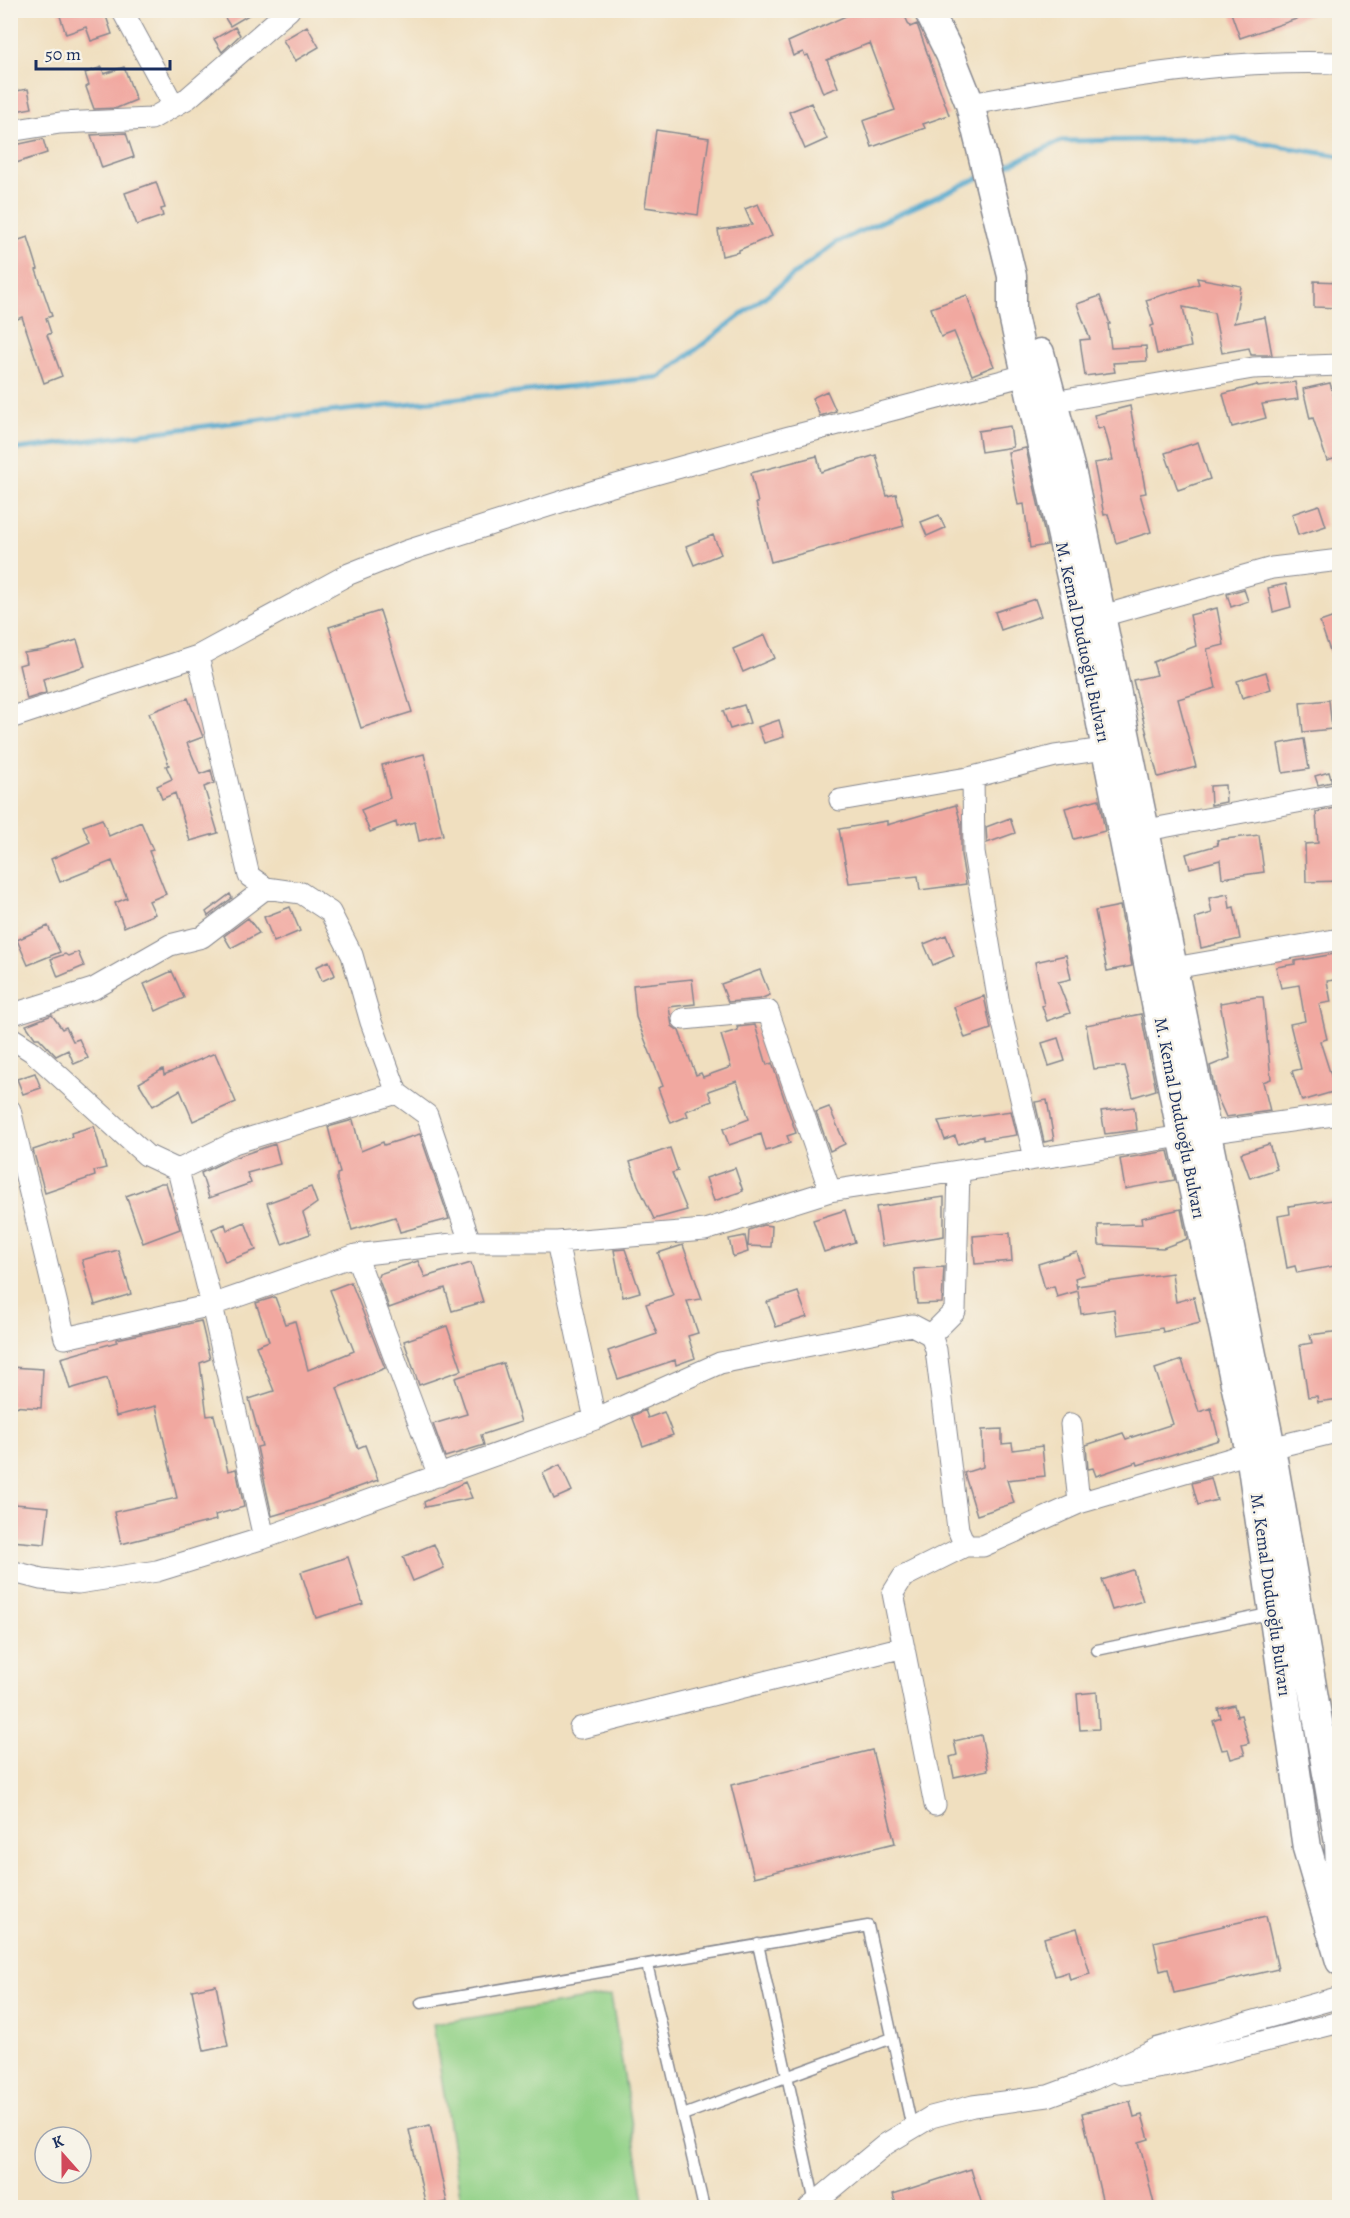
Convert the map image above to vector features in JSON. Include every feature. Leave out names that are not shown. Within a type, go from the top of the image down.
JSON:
[{"type":"street","points":[[122,10],[174,106]]},
{"type":"street","points":[[10,131],[60,123],[151,119],[188,98],[289,10]]},
{"type":"street","name":"M. Kemal Duduoğlu Bulvarı","points":[[928,10],[950,54],[970,104],[1012,276],[1026,304],[1035,373],[1106,749],[1194,1135],[1261,1450],[1339,1843],[1340,1870]]},
{"type":"street","points":[[970,104],[1176,70],[1296,61],[1340,63]]},
{"type":"street","points":[[1042,404],[1253,368],[1340,365]]},
{"type":"street","points":[[10,718],[198,656],[349,574],[406,550],[598,490],[785,438],[1035,373]]},
{"type":"street","name":"M. Kemal Duduoğlu Bulvarı","points":[[1042,404],[1073,478],[1147,830],[1174,968],[1194,1135]]},
{"type":"street","points":[[1102,616],[1272,568],[1340,560]]},
{"type":"street","points":[[198,656],[249,876],[266,888],[301,893],[330,912],[352,955],[371,1022],[397,1093],[427,1115],[470,1242]]},
{"type":"street","points":[[840,800],[973,777],[1055,756],[1106,749]]},
{"type":"street","points":[[973,777],[976,865],[1000,1010],[1035,1158]]},
{"type":"street","points":[[1147,830],[1340,795]]},
{"type":"street","points":[[10,1015],[93,989],[170,945],[202,937],[266,888]]},
{"type":"street","points":[[1174,968],[1340,939]]},
{"type":"street","points":[[683,1019],[768,1011],[830,1191]]},
{"type":"street","points":[[10,1036],[33,1052],[146,1155],[178,1170]]},
{"type":"street","points":[[178,1170],[234,1143],[397,1093]]},
{"type":"street","points":[[10,1110],[65,1338],[212,1305],[356,1255],[470,1242],[557,1242],[705,1230],[830,1191],[1035,1158],[1340,1114]]},
{"type":"street","points":[[178,1170],[212,1305],[264,1538]]},
{"type":"street","points":[[931,1335],[955,1311],[959,1172]]},
{"type":"street","points":[[557,1242],[595,1419]]},
{"type":"street","points":[[356,1255],[440,1476]]},
{"type":"street","points":[[10,1571],[41,1579],[78,1583],[157,1571],[264,1538],[595,1419],[720,1363],[912,1325],[931,1335],[936,1350],[958,1529],[965,1546]]},
{"type":"street","points":[[1071,1424],[1079,1503]]},
{"type":"street","points":[[935,1805],[893,1593],[903,1577],[965,1546],[983,1546],[1079,1503],[1261,1450],[1340,1431]]},
{"type":"street","name":"M. Kemal Duduoğlu Bulvarı","points":[[1261,1450],[1274,1613],[1308,1848],[1340,1961]]},
{"type":"street","points":[[580,1728],[904,1647]]},
{"type":"street","points":[[812,2205],[886,2144],[931,2117],[973,2106],[1048,2096],[1094,2079],[1158,2048],[1340,1997]]},
{"type":"street","points":[[1094,2079],[1163,2067],[1340,2022]]},
{"type":"lane","points":[[1097,1650],[1274,1613]]},
{"type":"lane","points":[[421,2003],[868,1926],[912,2128]]},
{"type":"lane","points":[[758,1944],[812,2205]]},
{"type":"lane","points":[[647,1964],[704,2208]]},
{"type":"lane","points":[[682,2115],[892,2038]]},
{"type":"green space","points":[[611,1995],[645,2207],[462,2207],[433,2024]]},
{"type":"building","points":[[58,10],[104,10],[112,34],[91,41],[86,27],[66,34]]},
{"type":"building","points":[[220,10],[257,10],[230,26]]},
{"type":"building","points":[[859,10],[902,10],[910,27],[917,24],[949,115],[923,124],[925,128],[872,147],[863,121],[895,110],[870,43],[827,60],[838,87],[823,93],[808,55],[805,56],[803,52],[793,56],[788,42]]},
{"type":"building","points":[[1230,10],[1313,10],[1314,13],[1240,38]]},
{"type":"building","points":[[307,26],[319,47],[295,61],[283,40]]},
{"type":"building","points":[[235,27],[240,35],[222,52],[214,39]]},
{"type":"building","points":[[102,67],[104,74],[124,67],[136,100],[117,108],[94,109],[86,87],[89,85],[85,73]]},
{"type":"building","points":[[28,89],[32,108],[10,112],[10,92]]},
{"type":"building","points":[[811,103],[827,139],[805,149],[789,112]]},
{"type":"building","points":[[656,130],[709,138],[698,215],[645,207]]},
{"type":"building","points":[[126,133],[134,157],[102,168],[91,135]]},
{"type":"building","points":[[43,139],[47,153],[10,165],[10,146]]},
{"type":"building","points":[[156,182],[165,208],[161,209],[163,216],[137,225],[125,193]]},
{"type":"building","points":[[758,204],[772,236],[739,252],[722,256],[718,230],[752,225],[745,209]]},
{"type":"building","points":[[28,237],[38,269],[36,270],[52,316],[46,318],[51,333],[47,335],[62,376],[44,383],[22,317],[10,322],[10,243]]},
{"type":"building","points":[[1197,278],[1241,286],[1234,323],[1265,317],[1272,355],[1251,355],[1249,348],[1222,353],[1214,313],[1183,307],[1191,347],[1157,354],[1151,326],[1154,325],[1146,300],[1199,284]]},
{"type":"building","points":[[1314,281],[1340,282],[1340,308],[1314,307]]},
{"type":"building","points":[[967,295],[980,335],[994,366],[972,375],[954,332],[941,337],[931,308]]},
{"type":"building","points":[[1100,296],[1110,324],[1108,324],[1111,348],[1146,346],[1147,361],[1113,363],[1115,372],[1085,376],[1080,340],[1090,339],[1077,304]]},
{"type":"building","points":[[1295,382],[1298,399],[1262,404],[1266,418],[1232,427],[1223,394],[1257,385],[1258,387]]},
{"type":"building","points":[[1330,383],[1334,397],[1340,397],[1340,457],[1327,461],[1313,418],[1310,419],[1303,389]]},
{"type":"building","points":[[827,391],[836,411],[820,416],[812,398]]},
{"type":"building","points":[[1130,406],[1146,493],[1140,494],[1151,532],[1116,543],[1108,514],[1104,515],[1094,463],[1113,460],[1104,427],[1098,429],[1094,415]]},
{"type":"building","points":[[1010,426],[1013,447],[981,452],[978,431]]},
{"type":"building","points":[[1198,442],[1210,479],[1178,490],[1165,453]]},
{"type":"building","points":[[1026,448],[1047,545],[1030,548],[1024,504],[1018,505],[1008,452]]},
{"type":"building","points":[[876,455],[887,496],[896,494],[904,526],[771,562],[751,473],[817,456],[821,472]]},
{"type":"building","points":[[1319,505],[1326,526],[1298,535],[1292,514]]},
{"type":"building","points":[[939,515],[945,528],[927,536],[921,522]]},
{"type":"building","points":[[713,535],[721,554],[694,565],[686,546]]},
{"type":"building","points":[[1286,584],[1291,607],[1273,612],[1268,588]]},
{"type":"building","points":[[1244,589],[1248,601],[1231,607],[1227,594]]},
{"type":"building","points":[[1035,599],[1041,616],[1001,630],[995,612]]},
{"type":"building","points":[[1217,608],[1224,645],[1207,649],[1216,688],[1178,699],[1196,767],[1158,777],[1133,680],[1157,675],[1153,662],[1196,646],[1190,615]]},
{"type":"building","points":[[380,611],[412,712],[361,728],[329,627]]},
{"type":"building","points":[[1340,615],[1340,671],[1337,671],[1320,622]]},
{"type":"building","points":[[765,635],[775,658],[743,672],[733,649]]},
{"type":"building","points":[[77,640],[85,666],[43,679],[46,693],[27,699],[19,665],[26,663],[24,653],[45,650]]},
{"type":"building","points":[[1266,672],[1271,689],[1242,698],[1237,681]]},
{"type":"building","points":[[188,698],[203,737],[187,743],[200,774],[211,770],[214,783],[204,787],[218,833],[190,841],[175,793],[162,799],[157,786],[172,779],[149,713]]},
{"type":"building","points":[[1329,700],[1332,729],[1303,732],[1300,703]]},
{"type":"building","points":[[744,705],[750,723],[730,729],[723,711]]},
{"type":"building","points":[[779,720],[784,737],[764,743],[758,727]]},
{"type":"building","points":[[1304,739],[1309,769],[1283,773],[1278,744]]},
{"type":"building","points":[[424,754],[443,835],[419,841],[415,822],[397,827],[396,822],[370,832],[361,810],[390,798],[382,765]]},
{"type":"building","points":[[1329,772],[1332,782],[1318,785],[1315,776]]},
{"type":"building","points":[[1225,785],[1226,802],[1211,805],[1210,786]]},
{"type":"building","points":[[1099,799],[1105,831],[1074,839],[1065,808]]},
{"type":"building","points":[[956,805],[961,824],[961,855],[966,884],[920,890],[918,876],[849,883],[839,829],[887,821],[887,825]]},
{"type":"building","points":[[1340,807],[1340,881],[1306,882],[1305,844],[1318,843],[1316,812]]},
{"type":"building","points":[[1010,818],[1015,833],[987,843],[986,827]]},
{"type":"building","points":[[102,819],[109,836],[141,822],[153,850],[149,851],[166,894],[149,901],[155,914],[124,927],[115,903],[127,898],[112,861],[60,882],[51,859],[90,842],[83,826]]},
{"type":"building","points":[[1259,835],[1264,872],[1222,878],[1220,860],[1190,868],[1186,854],[1218,845],[1217,840]]},
{"type":"building","points":[[230,894],[232,898],[208,916],[206,912]]},
{"type":"building","points":[[1228,894],[1230,908],[1234,907],[1240,939],[1201,948],[1195,918],[1212,913],[1209,898]]},
{"type":"building","points":[[1120,906],[1132,966],[1107,971],[1095,911]]},
{"type":"building","points":[[290,907],[300,931],[274,942],[264,917]]},
{"type":"building","points":[[248,918],[259,933],[231,948],[224,936]]},
{"type":"building","points":[[48,926],[60,952],[28,965],[17,940]]},
{"type":"building","points":[[946,935],[954,956],[933,965],[924,944]]},
{"type":"building","points":[[78,952],[84,966],[58,977],[51,959]]},
{"type":"building","points":[[1340,953],[1340,979],[1327,981],[1331,1002],[1319,1004],[1327,1039],[1320,1041],[1336,1091],[1302,1101],[1292,1071],[1301,1069],[1290,1024],[1305,1021],[1299,985],[1281,988],[1276,967],[1295,964],[1295,961]]},
{"type":"building","points":[[1066,955],[1071,979],[1058,982],[1070,1013],[1047,1021],[1042,1006],[1044,1005],[1035,962]]},
{"type":"building","points":[[329,961],[335,975],[322,981],[316,967]]},
{"type":"building","points":[[760,970],[770,995],[760,999],[728,1002],[721,984]]},
{"type":"building","points":[[172,971],[184,998],[156,1011],[144,984]]},
{"type":"building","points":[[692,979],[695,1004],[669,1007],[672,1026],[679,1031],[696,1075],[701,1073],[703,1077],[731,1067],[721,1035],[738,1030],[737,1027],[755,1025],[767,1065],[772,1063],[796,1133],[787,1136],[790,1143],[766,1151],[761,1134],[729,1145],[723,1129],[749,1119],[737,1081],[708,1091],[712,1101],[686,1111],[688,1116],[671,1123],[658,1088],[663,1086],[636,1017],[633,985]]},
{"type":"building","points":[[984,996],[991,1029],[965,1038],[954,1007]]},
{"type":"building","points":[[1263,997],[1271,1079],[1263,1082],[1270,1111],[1226,1117],[1215,1092],[1210,1066],[1230,1058],[1220,1003]]},
{"type":"building","points":[[1141,1014],[1156,1090],[1133,1097],[1125,1066],[1094,1069],[1086,1025]]},
{"type":"building","points":[[52,1015],[62,1029],[66,1027],[73,1041],[79,1039],[88,1058],[74,1064],[68,1050],[56,1056],[39,1038],[35,1038],[26,1025]]},
{"type":"building","points":[[1058,1038],[1065,1061],[1049,1066],[1042,1043]]},
{"type":"building","points":[[215,1053],[236,1102],[193,1121],[180,1090],[153,1106],[139,1083],[163,1069],[164,1075]]},
{"type":"building","points":[[35,1073],[41,1088],[23,1094],[17,1079]]},
{"type":"building","points":[[1047,1100],[1054,1140],[1044,1142],[1035,1102]]},
{"type":"building","points":[[829,1107],[845,1144],[830,1151],[816,1112]]},
{"type":"building","points":[[1134,1107],[1137,1130],[1105,1134],[1101,1111]]},
{"type":"building","points":[[1011,1111],[1017,1135],[983,1140],[983,1136],[958,1144],[955,1136],[945,1140],[938,1121]]},
{"type":"building","points":[[353,1120],[361,1151],[383,1142],[384,1145],[420,1134],[449,1219],[400,1232],[395,1217],[352,1230],[337,1180],[337,1174],[340,1173],[328,1127]]},
{"type":"building","points":[[94,1126],[106,1168],[94,1171],[95,1176],[45,1193],[33,1150],[72,1137],[71,1133]]},
{"type":"building","points":[[275,1144],[280,1164],[247,1173],[251,1183],[209,1198],[201,1173],[230,1159]]},
{"type":"building","points":[[1269,1144],[1277,1169],[1250,1178],[1241,1153]]},
{"type":"building","points":[[670,1148],[678,1171],[672,1173],[687,1210],[654,1219],[630,1162]]},
{"type":"building","points":[[1168,1151],[1175,1180],[1125,1189],[1120,1159]]},
{"type":"building","points":[[735,1168],[743,1191],[714,1201],[706,1178]]},
{"type":"building","points":[[166,1183],[180,1229],[143,1243],[126,1196]]},
{"type":"building","points":[[311,1187],[317,1203],[303,1213],[310,1234],[282,1244],[267,1203]]},
{"type":"building","points":[[944,1197],[944,1236],[882,1246],[876,1207]]},
{"type":"building","points":[[1332,1200],[1333,1207],[1340,1206],[1340,1265],[1297,1273],[1295,1266],[1287,1268],[1278,1216],[1290,1214],[1289,1206]]},
{"type":"building","points":[[1181,1209],[1187,1239],[1163,1248],[1099,1245],[1098,1225],[1142,1224],[1141,1218]]},
{"type":"building","points":[[845,1210],[855,1242],[824,1252],[813,1220]]},
{"type":"building","points":[[245,1222],[256,1250],[225,1262],[212,1229],[225,1224],[227,1230]]},
{"type":"building","points":[[763,1225],[772,1226],[771,1247],[748,1246],[749,1230]]},
{"type":"building","points":[[1010,1233],[1012,1261],[975,1264],[973,1236]]},
{"type":"building","points":[[745,1236],[748,1252],[733,1257],[729,1239]]},
{"type":"building","points":[[683,1245],[702,1299],[687,1301],[698,1333],[688,1336],[695,1358],[676,1365],[675,1360],[618,1379],[608,1351],[657,1334],[646,1304],[673,1295],[658,1253]]},
{"type":"building","points":[[625,1249],[640,1292],[623,1297],[614,1250]]},
{"type":"building","points":[[118,1250],[131,1294],[95,1305],[82,1260]]},
{"type":"building","points":[[1077,1252],[1084,1275],[1075,1278],[1077,1289],[1077,1286],[1172,1273],[1176,1302],[1194,1297],[1200,1323],[1163,1332],[1162,1328],[1118,1335],[1114,1309],[1081,1314],[1078,1291],[1057,1297],[1054,1286],[1045,1289],[1038,1264]]},
{"type":"building","points":[[418,1261],[425,1277],[471,1263],[483,1302],[452,1311],[445,1288],[389,1308],[378,1277],[379,1274]]},
{"type":"building","points":[[944,1267],[942,1303],[917,1304],[914,1269]]},
{"type":"building","points":[[351,1282],[385,1368],[337,1388],[358,1448],[365,1445],[378,1480],[272,1516],[257,1447],[262,1446],[249,1399],[274,1391],[256,1346],[269,1341],[256,1303],[275,1297],[285,1324],[295,1321],[308,1370],[354,1351],[330,1290]]},
{"type":"building","points":[[798,1292],[807,1317],[776,1327],[767,1302]]},
{"type":"building","points":[[201,1321],[210,1359],[200,1363],[207,1416],[214,1415],[228,1471],[236,1469],[244,1507],[215,1515],[216,1520],[121,1544],[114,1512],[177,1498],[156,1406],[116,1416],[107,1378],[70,1389],[61,1358],[117,1342],[117,1339]]},
{"type":"building","points":[[447,1326],[462,1370],[419,1385],[404,1341]]},
{"type":"building","points":[[1340,1331],[1340,1377],[1335,1378],[1339,1399],[1318,1402],[1317,1396],[1308,1397],[1300,1345],[1312,1343],[1310,1335]]},
{"type":"building","points":[[1182,1360],[1199,1412],[1211,1408],[1219,1440],[1138,1465],[1137,1462],[1096,1476],[1093,1468],[1088,1469],[1086,1445],[1123,1433],[1126,1439],[1173,1424],[1155,1369]]},
{"type":"building","points":[[503,1363],[521,1422],[481,1435],[484,1445],[445,1457],[433,1424],[467,1414],[455,1378]]},
{"type":"building","points":[[10,1367],[43,1369],[41,1408],[10,1406]]},
{"type":"building","points":[[645,1410],[648,1418],[664,1412],[673,1435],[643,1446],[632,1416]]},
{"type":"building","points":[[1002,1429],[1002,1444],[1012,1443],[1013,1450],[1042,1446],[1045,1476],[1007,1480],[1014,1503],[977,1515],[964,1473],[983,1467],[982,1430]]},
{"type":"building","points":[[560,1465],[572,1491],[554,1499],[543,1473]]},
{"type":"building","points":[[1211,1478],[1217,1500],[1198,1505],[1192,1483]]},
{"type":"building","points":[[465,1482],[472,1498],[425,1507],[424,1502]]},
{"type":"building","points":[[14,1504],[49,1507],[45,1544],[11,1541]]},
{"type":"building","points":[[434,1544],[444,1568],[413,1581],[403,1557]]},
{"type":"building","points":[[348,1557],[363,1604],[316,1618],[301,1572]]},
{"type":"building","points":[[1133,1570],[1143,1601],[1112,1610],[1102,1580]]},
{"type":"building","points":[[1097,1692],[1099,1729],[1080,1730],[1077,1694]]},
{"type":"building","points":[[1234,1705],[1237,1716],[1241,1715],[1249,1743],[1242,1745],[1245,1755],[1231,1759],[1228,1749],[1222,1750],[1213,1721],[1221,1718],[1218,1709]]},
{"type":"building","points":[[981,1735],[988,1770],[954,1777],[950,1757],[957,1755],[954,1741]]},
{"type":"building","points":[[872,1750],[895,1843],[754,1877],[731,1785]]},
{"type":"building","points":[[1266,1916],[1278,1969],[1174,1993],[1168,1969],[1160,1971],[1154,1942]]},
{"type":"building","points":[[1077,1928],[1090,1974],[1070,1980],[1068,1972],[1055,1976],[1044,1938]]},
{"type":"building","points":[[216,1985],[228,2046],[204,2051],[192,1990]]},
{"type":"building","points":[[1130,2101],[1134,2117],[1142,2115],[1149,2139],[1139,2142],[1155,2208],[1104,2208],[1082,2113]]},
{"type":"building","points":[[430,2125],[447,2202],[426,2206],[409,2130]]},
{"type":"building","points":[[971,2169],[983,2208],[897,2208],[893,2194]]},
{"type":"waterway","points":[[995,171],[1061,141],[1235,139],[1340,156]]},
{"type":"waterway","points":[[10,450],[271,418],[660,377],[835,243],[978,178]]}]
